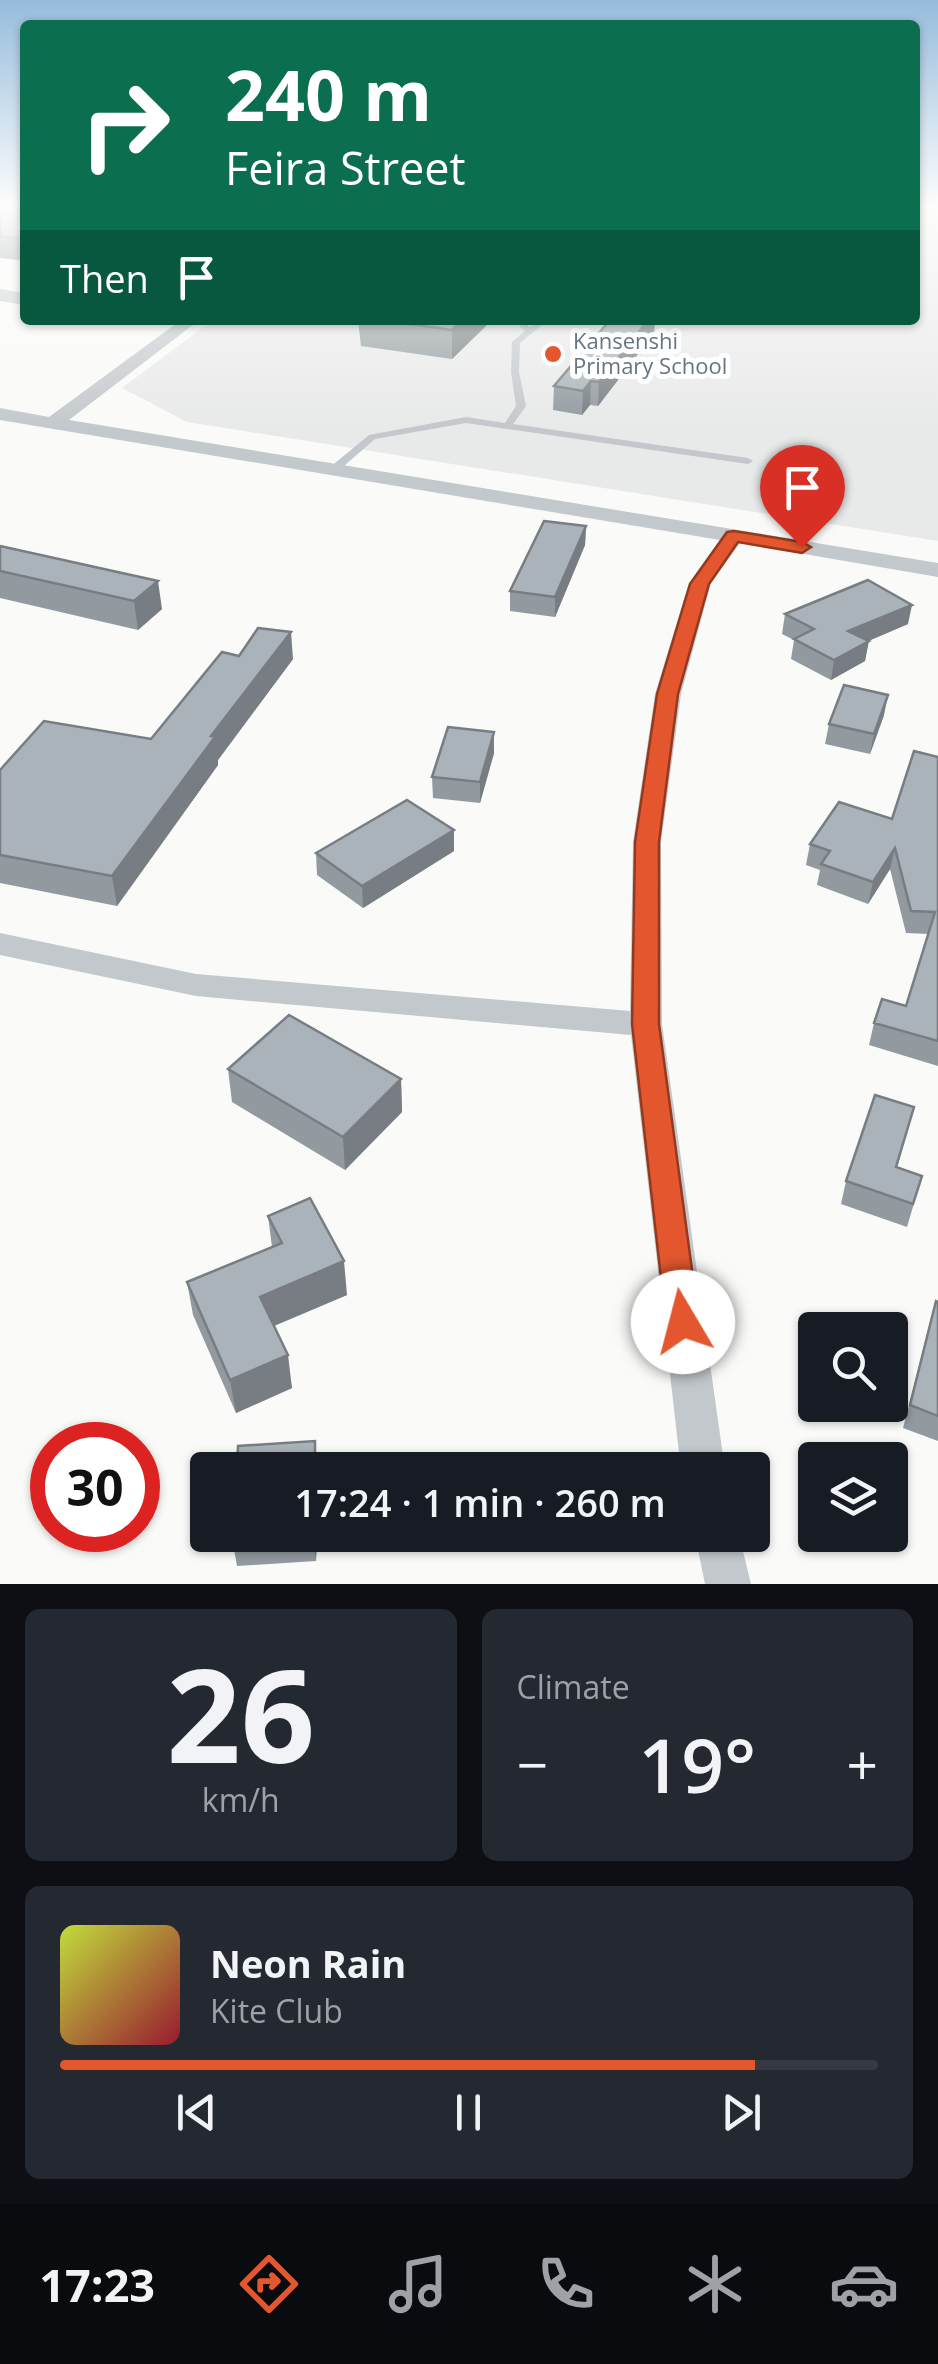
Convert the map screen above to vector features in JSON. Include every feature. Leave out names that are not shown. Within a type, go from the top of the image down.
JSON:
[{"type":"street","points":[[54,422],[186,325]]},
{"type":"street","points":[[0,414],[938,570]]},
{"type":"street","points":[[701,1452],[646,1024],[647,842],[668,694],[700,584],[734,536]]},
{"type":"street","points":[[0,944],[196,985],[646,1024]]},
{"type":"street","points":[[721,1552],[728,1584]]},
{"type":"lane","points":[[524,325],[530,330]]},
{"type":"lane","points":[[507,426],[521,406],[515,372],[516,342],[537,325]]},
{"type":"lane","points":[[333,470],[372,438],[466,420],[748,461]]},
{"type":"shaded area","name":"Kansenshi Primary School","points":[[920,282],[938,282],[938,541],[187,422],[122,388],[206,325],[920,325]]},
{"type":"building","points":[[416,325],[457,325],[452,330]]},
{"type":"building","points":[[606,325],[644,325],[599,382],[591,381],[583,391],[554,386]]},
{"type":"building","points":[[544,521],[586,526],[555,597],[510,591]]},
{"type":"building","points":[[0,546],[158,581],[134,601],[0,571]]},
{"type":"building","points":[[868,580],[912,605],[848,631],[869,641],[834,660],[794,639],[814,629],[785,614]]},
{"type":"building","points":[[258,628],[291,632],[112,876],[0,855],[0,770],[44,721],[151,739],[222,652],[239,656]]},
{"type":"building","points":[[844,685],[888,695],[874,734],[829,724]]},
{"type":"building","points":[[448,727],[494,732],[480,782],[432,777]]},
{"type":"building","points":[[914,751],[938,757],[938,1041],[874,1023],[882,999],[906,1006],[935,912],[911,911],[895,848],[873,882],[821,864],[830,851],[810,844],[839,802],[892,819]]},
{"type":"building","points":[[407,800],[454,830],[362,886],[316,853]]},
{"type":"building","points":[[289,1015],[401,1079],[343,1137],[228,1069]]},
{"type":"building","points":[[875,1095],[914,1107],[896,1167],[922,1176],[913,1204],[846,1181]]},
{"type":"building","points":[[310,1198],[344,1261],[260,1297],[288,1355],[230,1380],[187,1282],[282,1243],[268,1216]]},
{"type":"building","points":[[938,1302],[938,1416],[910,1405]]},
{"type":"building","points":[[315,1441],[315,1452],[238,1452],[238,1446]]},
{"type":"place","name":"Kansenshi Primary School","points":[[553,354]]},
{"type":"route","points":[[683,1322],[646,1024],[647,842],[668,694],[700,584],[734,536],[802,547]]}]
